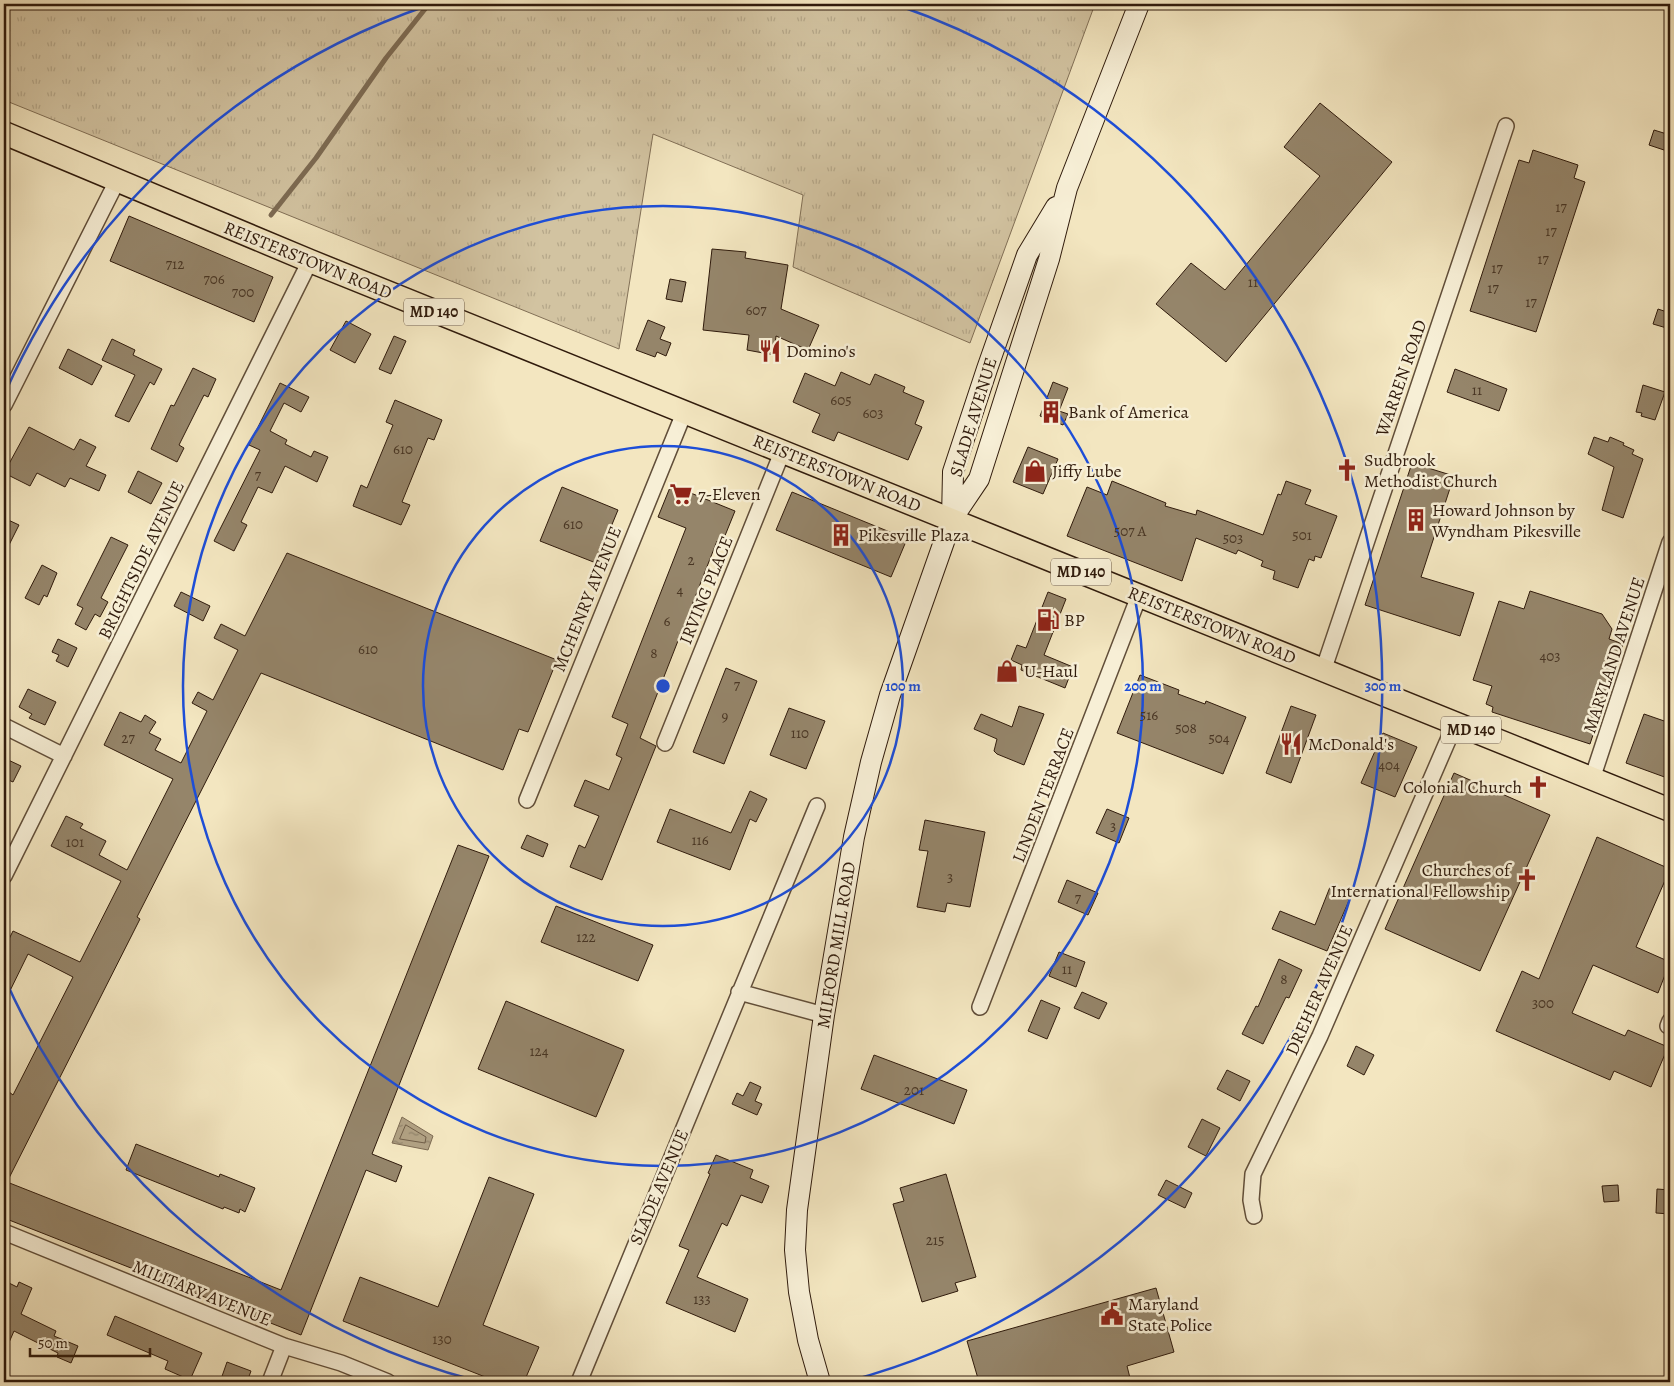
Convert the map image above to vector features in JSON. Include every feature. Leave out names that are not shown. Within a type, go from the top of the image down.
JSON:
[{"type":"main road","name":"SLADE AVENUE","points":[[952,519],[980,479],[1049,259],[1067,188],[1139,4]]},
{"type":"main road","name":"REISTERSTOWN ROAD","points":[[4,133],[310,262],[684,413],[783,450],[1323,671],[1670,810]]},
{"type":"main road","name":"SLADE AVENUE","points":[[952,519],[953,472],[990,360],[1027,255],[1067,188]]},
{"type":"main road","name":"MILFORD MILL ROAD","points":[[820,1382],[808,1340],[798,1292],[795,1250],[797,1210],[824,1015],[854,837],[871,762],[890,695],[952,519]]},
{"type":"street","name":"WARREN ROAD","points":[[1323,671],[1506,126]]},
{"type":"street","points":[[4,405],[116,181]]},
{"type":"street","name":"BRIGHTSIDE AVENUE","points":[[4,876],[310,262]]},
{"type":"street","name":"MCHENRY AVENUE","points":[[527,800],[684,413]]},
{"type":"street","name":"IRVING PLACE","points":[[665,743],[783,450]]},
{"type":"street","name":"MARYLAND AVENUE","points":[[1592,779],[1670,542]]},
{"type":"street","name":"LINDEN TERRACE","points":[[980,1007],[1140,596]]},
{"type":"street","name":"DREHER AVENUE","points":[[1254,1216],[1251,1200],[1253,1174],[1320,1036],[1456,724]]},
{"type":"street","points":[[4,726],[64,756]]},
{"type":"street","name":"SLADE AVENUE","points":[[579,1382],[817,806]]},
{"type":"street","points":[[739,992],[824,1015]]},
{"type":"street","name":"MILITARY AVENUE","points":[[4,1232],[284,1346],[341,1363],[388,1382]]},
{"type":"street","points":[[270,1382],[284,1346]]},
{"type":"green space","points":[[4,4],[1095,4],[970,343],[793,267],[803,195],[653,134],[619,349],[4,100]]},
{"type":"water","points":[[402,1117],[433,1136],[428,1150],[392,1143]]},
{"type":"building","points":[[1320,103],[1392,162],[1226,362],[1156,304],[1191,263],[1225,290],[1320,176],[1284,147]]},
{"type":"building","points":[[1654,130],[1670,135],[1670,152],[1649,145]]},
{"type":"building","points":[[1533,150],[1578,165],[1574,178],[1585,182],[1536,332],[1470,311],[1519,160],[1529,163]]},
{"type":"building","points":[[129,216],[273,277],[254,322],[110,261]]},
{"type":"building","points":[[712,249],[746,252],[745,258],[788,265],[781,309],[819,325],[808,350],[776,336],[774,355],[747,350],[749,335],[703,330]]},
{"type":"building","points":[[670,279],[686,282],[682,302],[666,299]]},
{"type":"building","points":[[1658,309],[1670,313],[1670,329],[1653,324]]},
{"type":"building","points":[[648,320],[665,327],[660,339],[671,343],[666,356],[657,352],[655,357],[636,350]]},
{"type":"building","points":[[346,321],[371,334],[355,363],[330,350]]},
{"type":"building","points":[[394,336],[406,341],[391,374],[379,369]]},
{"type":"building","points":[[112,339],[135,350],[133,355],[162,369],[154,385],[150,382],[129,422],[115,416],[135,375],[102,360]]},
{"type":"building","points":[[68,349],[102,366],[92,385],[59,368]]},
{"type":"building","points":[[193,368],[216,379],[208,397],[204,395],[179,445],[184,448],[177,462],[151,449],[171,405],[174,406]]},
{"type":"building","points":[[1455,369],[1507,389],[1499,411],[1447,392]]},
{"type":"building","points":[[841,372],[870,385],[875,374],[905,387],[903,392],[924,401],[915,424],[922,427],[908,460],[838,432],[834,441],[812,432],[820,414],[793,402],[805,373],[835,386]]},
{"type":"building","points":[[1053,382],[1068,388],[1059,411],[1068,414],[1063,425],[1040,416]]},
{"type":"building","points":[[280,383],[309,397],[301,412],[284,403],[270,431],[287,440],[285,444],[311,457],[314,451],[328,457],[317,482],[285,466],[272,493],[258,487],[241,522],[247,525],[234,551],[214,541],[260,450],[249,445]]},
{"type":"building","points":[[1643,385],[1665,392],[1655,420],[1641,416],[1642,413],[1636,412]]},
{"type":"building","points":[[395,400],[442,420],[434,440],[428,438],[402,502],[410,505],[401,525],[353,506],[361,485],[367,488],[393,425],[386,422]]},
{"type":"building","points":[[29,427],[74,450],[80,439],[96,447],[86,466],[106,475],[99,491],[70,478],[65,487],[37,473],[30,486],[4,473]]},
{"type":"building","points":[[1594,437],[1608,442],[1610,437],[1624,443],[1623,445],[1634,450],[1632,454],[1643,459],[1623,518],[1602,510],[1614,467],[1588,454]]},
{"type":"building","name":"Jiffy Lube","points":[[1028,447],[1058,459],[1043,494],[1013,482]]},
{"type":"building","name":"Howard Johnson by Wyndham Pikesville","points":[[1412,463],[1454,476],[1421,577],[1474,593],[1460,636],[1365,605]]},
{"type":"building","points":[[138,471],[162,483],[151,504],[128,492]]},
{"type":"building","points":[[1112,481],[1166,503],[1165,506],[1196,515],[1197,510],[1263,535],[1278,494],[1281,495],[1286,481],[1311,490],[1305,504],[1337,516],[1321,558],[1315,556],[1314,561],[1309,559],[1298,588],[1273,579],[1275,571],[1261,566],[1263,561],[1238,550],[1236,554],[1196,538],[1182,581],[1067,536],[1087,487],[1107,495]]},
{"type":"building","points":[[671,485],[735,511],[722,543],[717,541],[640,738],[656,746],[602,880],[570,867],[579,845],[585,848],[599,816],[574,806],[585,780],[609,790],[622,758],[616,755],[628,724],[612,717],[686,528],[658,517]]},
{"type":"building","points":[[562,487],[618,510],[596,563],[540,541]]},
{"type":"building","name":"Pikesville Plaza","points":[[792,492],[907,539],[891,577],[776,530]]},
{"type":"building","points":[[4,518],[19,525],[4,555]]},
{"type":"building","points":[[111,537],[128,545],[101,598],[108,602],[100,617],[95,614],[86,630],[75,624],[83,608],[77,605]]},
{"type":"building","points":[[287,553],[557,660],[528,732],[519,729],[503,770],[261,673],[137,917],[140,919],[7,1182],[281,1290],[458,845],[489,856],[372,1154],[402,1166],[396,1182],[366,1170],[301,1335],[4,1218],[4,1088],[13,1095],[73,977],[28,954],[4,1003],[4,949],[13,931],[80,962],[121,881],[51,846],[66,816],[83,824],[80,828],[106,841],[99,855],[127,870],[173,779],[104,745],[120,712],[141,722],[145,715],[156,722],[149,733],[161,739],[155,750],[181,763],[207,711],[192,703],[198,692],[213,700],[238,650],[214,638],[221,624],[245,636]]},
{"type":"building","points":[[42,565],[57,573],[47,597],[44,595],[39,605],[25,598]]},
{"type":"building","points":[[1530,591],[1602,614],[1612,629],[1609,639],[1623,644],[1590,744],[1492,712],[1493,707],[1486,704],[1492,686],[1473,680],[1499,601],[1524,609]]},
{"type":"building","points":[[181,592],[210,606],[203,621],[174,606]]},
{"type":"building","points":[[1048,592],[1066,599],[1044,655],[1073,667],[1065,688],[1021,670],[1022,665],[1011,660],[1017,645],[1026,648]]},
{"type":"building","points":[[58,639],[77,648],[68,667],[56,661],[59,655],[52,652]]},
{"type":"building","points":[[726,668],[757,681],[724,764],[693,752]]},
{"type":"building","points":[[1140,675],[1179,690],[1178,694],[1205,704],[1206,701],[1246,717],[1223,774],[1117,733]]},
{"type":"building","points":[[28,689],[56,702],[45,725],[29,718],[32,714],[19,707]]},
{"type":"building","points":[[1019,706],[1044,714],[1024,765],[997,754],[994,751],[997,739],[974,729],[981,714],[1012,727]]},
{"type":"building","name":"McDonald's","points":[[1291,706],[1316,715],[1291,783],[1266,773]]},
{"type":"building","points":[[789,708],[825,721],[806,769],[770,755]]},
{"type":"building","points":[[1644,714],[1670,723],[1670,779],[1626,763]]},
{"type":"building","points":[[1383,733],[1417,747],[1395,797],[1361,783]]},
{"type":"building","points":[[4,758],[21,766],[13,782],[4,778]]},
{"type":"building","points":[[1454,773],[1550,815],[1480,971],[1385,929]]},
{"type":"building","points":[[750,791],[767,799],[756,822],[750,819],[730,870],[657,842],[670,809],[731,833]]},
{"type":"building","points":[[1107,809],[1129,818],[1119,843],[1096,833]]},
{"type":"building","points":[[925,820],[985,832],[970,907],[947,903],[945,912],[917,907],[928,851],[919,850]]},
{"type":"building","points":[[527,835],[548,844],[543,857],[521,848]]},
{"type":"building","points":[[1597,837],[1670,869],[1636,947],[1670,962],[1658,993],[1593,965],[1572,1013],[1625,1036],[1628,1030],[1668,1047],[1651,1087],[1614,1071],[1610,1080],[1496,1031],[1522,971],[1539,979]]},
{"type":"building","points":[[1067,880],[1098,893],[1088,915],[1058,902]]},
{"type":"building","points":[[1330,887],[1351,896],[1327,951],[1272,929],[1280,911],[1315,925]]},
{"type":"building","points":[[556,906],[653,945],[638,981],[541,942]]},
{"type":"building","points":[[1059,952],[1085,962],[1076,987],[1049,976]]},
{"type":"building","points":[[1279,959],[1302,970],[1289,998],[1286,997],[1263,1044],[1242,1034],[1256,1006],[1258,1007]]},
{"type":"building","points":[[1082,992],[1107,1003],[1099,1019],[1074,1008]]},
{"type":"building","points":[[1041,1000],[1060,1008],[1047,1039],[1028,1031]]},
{"type":"building","points":[[506,1001],[624,1050],[596,1117],[478,1069]]},
{"type":"building","points":[[1356,1046],[1374,1055],[1364,1075],[1347,1066]]},
{"type":"building","points":[[874,1055],[967,1090],[954,1124],[861,1089]]},
{"type":"building","points":[[1227,1070],[1250,1081],[1240,1101],[1217,1089]]},
{"type":"building","points":[[750,1082],[761,1087],[755,1101],[762,1104],[757,1115],[732,1104],[737,1093],[743,1096]]},
{"type":"building","points":[[1202,1119],[1220,1128],[1206,1156],[1188,1147]]},
{"type":"building","points":[[136,1144],[219,1177],[220,1174],[255,1188],[245,1212],[240,1209],[239,1213],[224,1207],[223,1209],[126,1170]]},
{"type":"building","points":[[716,1155],[753,1170],[750,1178],[769,1186],[762,1203],[741,1195],[727,1226],[722,1223],[697,1277],[748,1299],[735,1332],[666,1303],[689,1250],[679,1246],[710,1174],[708,1173]]},
{"type":"building","points":[[946,1174],[976,1277],[955,1283],[958,1291],[922,1302],[893,1204],[904,1201],[900,1188]]},
{"type":"building","points":[[489,1177],[534,1194],[483,1325],[539,1347],[524,1382],[498,1382],[343,1321],[360,1277],[438,1307]]},
{"type":"building","points":[[1166,1180],[1192,1193],[1185,1208],[1158,1195]]},
{"type":"building","points":[[1618,1185],[1619,1201],[1604,1202],[1602,1186]]},
{"type":"building","points":[[1657,1189],[1670,1190],[1670,1214],[1656,1213]]},
{"type":"building","points":[[7,1282],[17,1287],[19,1282],[32,1288],[21,1314],[56,1331],[54,1336],[78,1346],[71,1363],[57,1357],[58,1353],[14,1331],[4,1354],[4,1289]]},
{"type":"building","name":"Maryland State Police","points":[[1156,1288],[1174,1352],[1127,1366],[1131,1382],[979,1382],[967,1341]]},
{"type":"building","points":[[115,1316],[202,1353],[190,1380],[165,1369],[168,1361],[107,1335]]},
{"type":"building","points":[[227,1362],[251,1371],[247,1382],[220,1382]]},
{"type":"waterway","points":[[271,215],[316,158],[386,58],[429,4]]},
{"type":"place","name":"Domino's","points":[[770,351]]},
{"type":"place","name":"Bank of America","points":[[1051,412]]},
{"type":"place","name":"Sudbrook Methodist Church","points":[[1347,470]]},
{"type":"place","name":"Jiffy Lube","points":[[1035,471]]},
{"type":"place","name":"7-Eleven","points":[[681,494]]},
{"type":"place","name":"Howard Johnson by Wyndham Pikesville","points":[[1416,520]]},
{"type":"place","name":"Pikesville Plaza","points":[[841,535]]},
{"type":"place","name":"BP","points":[[1048,620]]},
{"type":"place","name":"U-Haul","points":[[1007,671]]},
{"type":"place","name":"McDonald's","points":[[1291,744]]},
{"type":"place","name":"Colonial Church","points":[[1538,787]]},
{"type":"place","name":"Churches of International Fellowship","points":[[1527,880]]},
{"type":"place","name":"Maryland State Police","points":[[1112,1314]]}]
